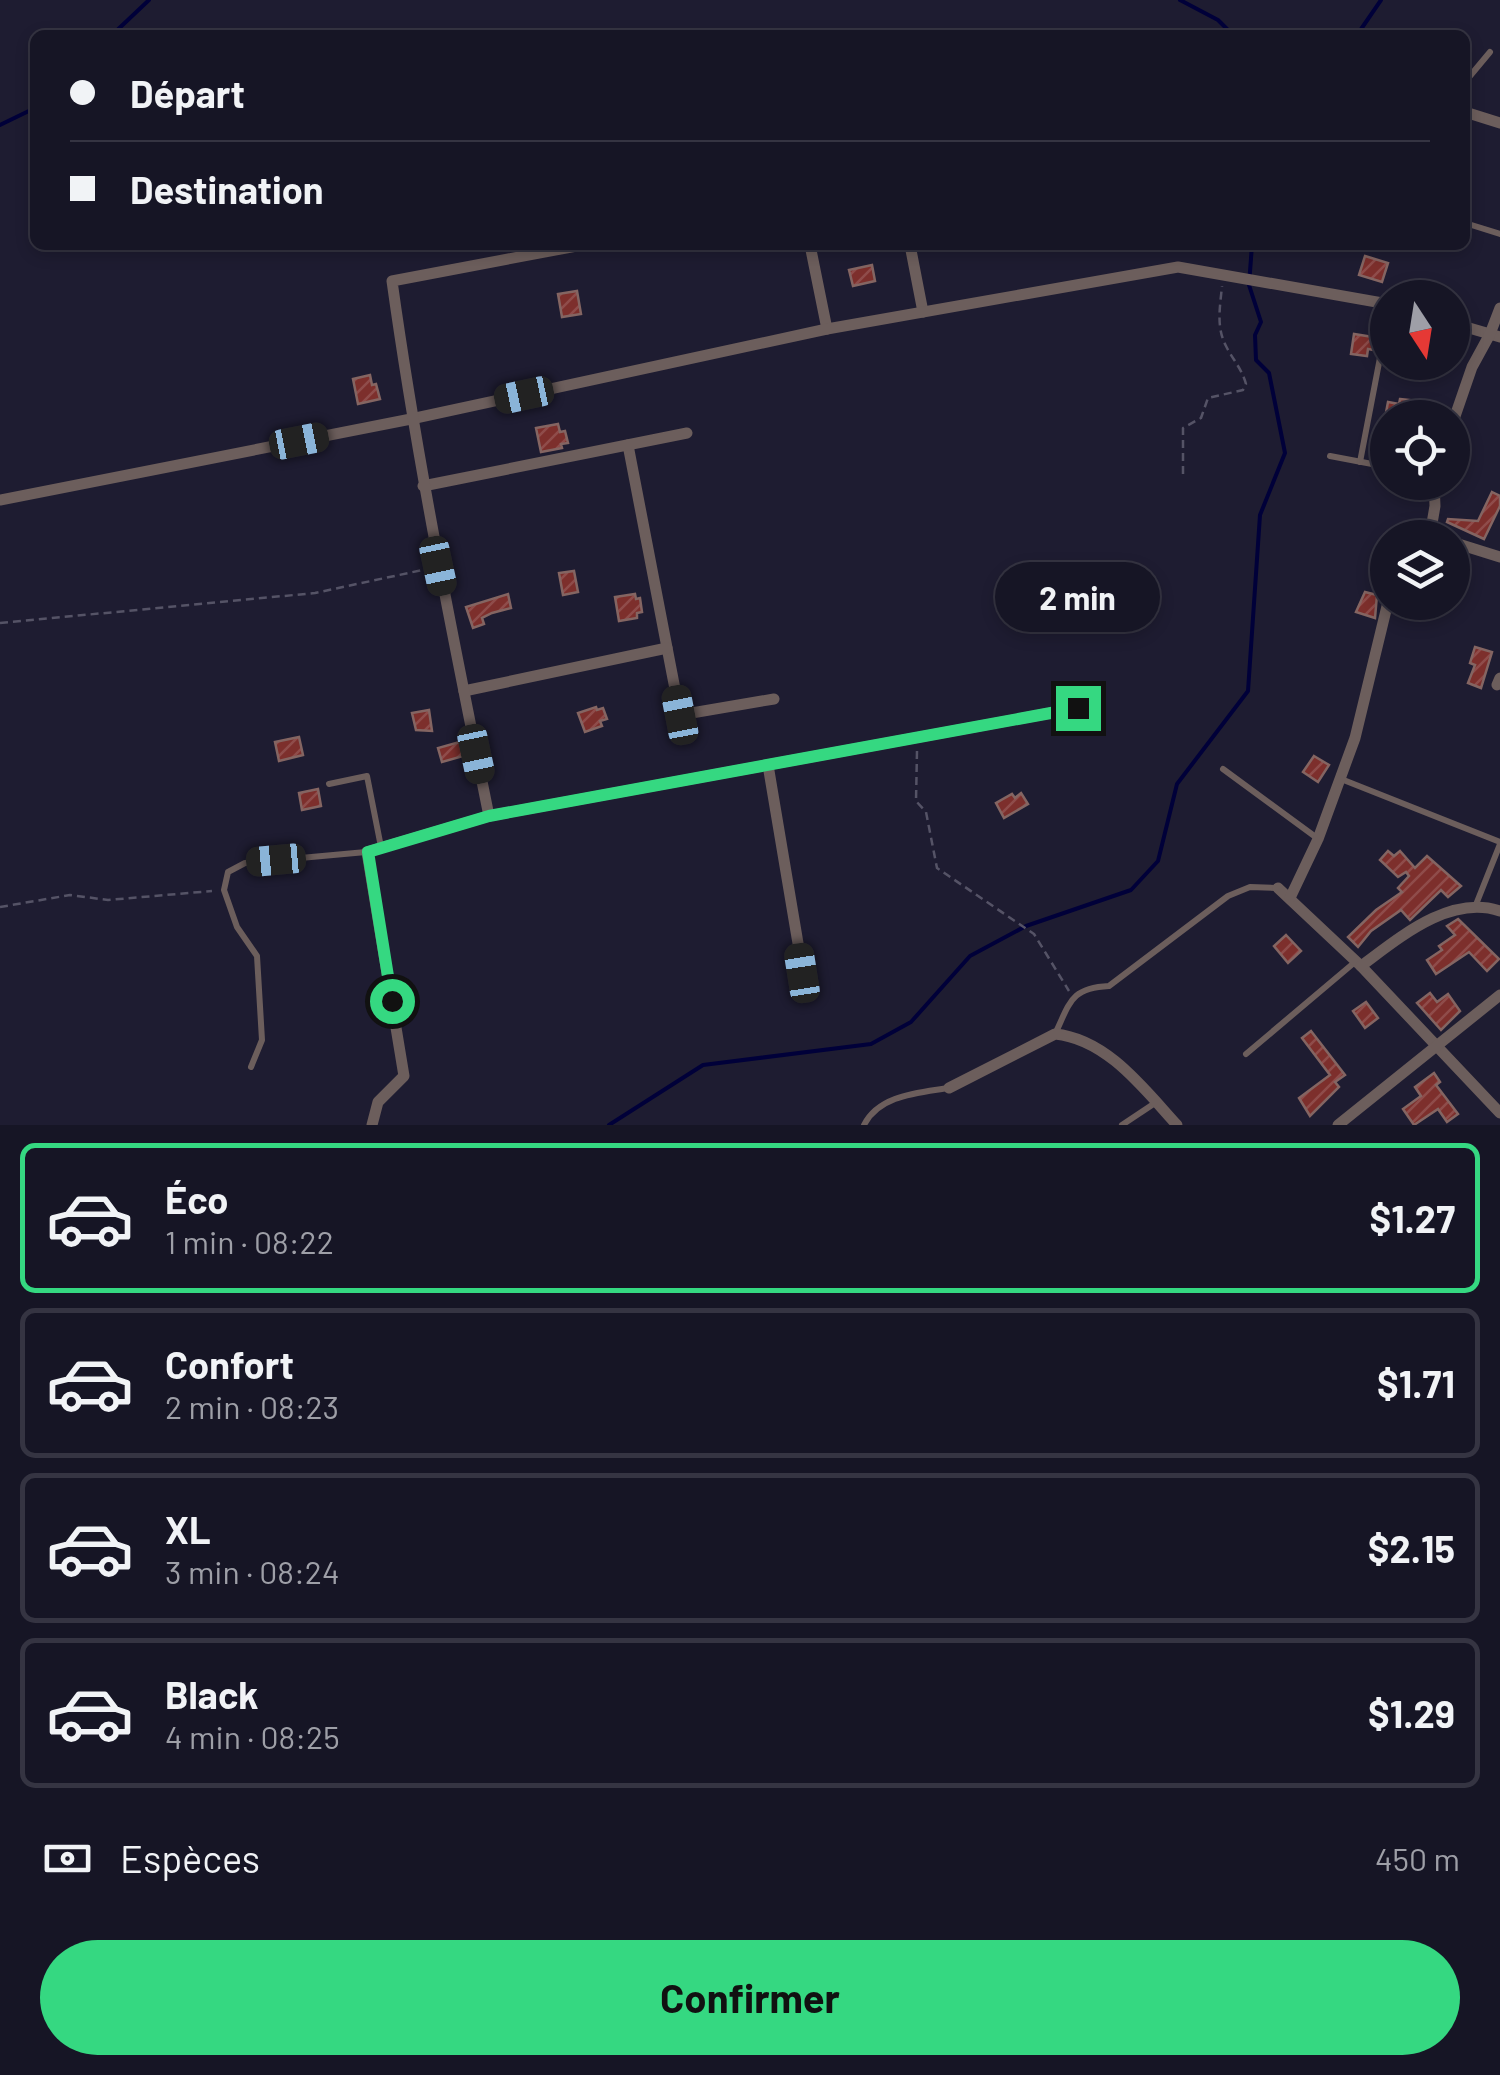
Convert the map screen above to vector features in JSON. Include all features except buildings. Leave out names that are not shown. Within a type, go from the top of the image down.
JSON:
[{"type":"street","points":[[1470,114],[1500,124]]},
{"type":"street","points":[[505,250],[507,259]]},
{"type":"street","points":[[489,816],[423,486],[392,281],[555,250]]},
{"type":"street","points":[[811,250],[827,329]]},
{"type":"street","points":[[911,250],[923,312]]},
{"type":"street","points":[[0,500],[411,419],[827,329],[1178,267],[1370,301]]},
{"type":"street","points":[[1461,400],[1472,367],[1495,336],[1500,308]]},
{"type":"street","points":[[1470,328],[1495,336]]},
{"type":"street","points":[[423,486],[688,434]]},
{"type":"street","points":[[628,445],[680,715],[774,699]]},
{"type":"street","points":[[1470,548],[1500,557]]},
{"type":"street","points":[[1290,898],[1318,838],[1356,738],[1384,620]]},
{"type":"street","points":[[464,691],[666,648]]},
{"type":"street","points":[[372,1125],[378,1102],[404,1076],[368,852],[489,816],[1078,708]]},
{"type":"street","points":[[768,765],[802,973]]},
{"type":"street","points":[[1278,888],[1359,964],[1500,1112]]},
{"type":"street","points":[[1359,964],[1445,912],[1475,907],[1500,911]]},
{"type":"street","points":[[1338,1125],[1500,995]]},
{"type":"street","points":[[949,1088],[1055,1034],[1074,1036],[1100,1050],[1178,1125]]},
{"type":"lane","points":[[1470,76],[1490,52]]},
{"type":"lane","points":[[1470,225],[1500,234]]},
{"type":"lane","points":[[1360,462],[1376,380]]},
{"type":"lane","points":[[1330,456],[1370,464]]},
{"type":"lane","points":[[1223,768],[1318,838]]},
{"type":"lane","points":[[329,784],[367,776],[381,848]]},
{"type":"lane","points":[[1340,779],[1500,843],[1475,907]]},
{"type":"lane","points":[[251,1068],[262,1040],[257,956],[236,927],[224,890],[228,872],[246,863],[368,852]]},
{"type":"lane","points":[[1055,1034],[1073,997],[1086,987],[1108,986],[1228,896],[1250,887],[1278,888]]},
{"type":"lane","points":[[1246,1054],[1359,964]]},
{"type":"lane","points":[[864,1125],[870,1114],[897,1097],[949,1088]]},
{"type":"lane","points":[[1122,1125],[1156,1102]]},
{"type":"path","points":[[1183,474],[1183,428],[1201,418],[1208,398],[1243,390],[1246,384],[1224,343],[1219,321],[1223,275]]},
{"type":"path","points":[[0,623],[315,594],[438,566]]},
{"type":"path","points":[[917,738],[916,801],[926,812],[938,868],[1034,934],[1073,997]]},
{"type":"path","points":[[0,907],[70,896],[108,900],[224,890]]},
{"type":"waterway","points":[[117,30],[149,0]]},
{"type":"waterway","points":[[1180,0],[1218,20],[1228,30]]},
{"type":"waterway","points":[[1360,30],[1381,0]]},
{"type":"waterway","points":[[0,125],[30,110]]},
{"type":"waterway","points":[[609,1125],[703,1065],[871,1044],[911,1022],[970,956],[1026,926],[1131,890],[1158,861],[1177,784],[1248,691],[1260,515],[1285,453],[1269,373],[1256,360],[1255,335],[1261,322],[1249,285],[1252,250]]},
{"type":"route","points":[[392,1001],[368,852],[489,816],[1078,708]]}]
